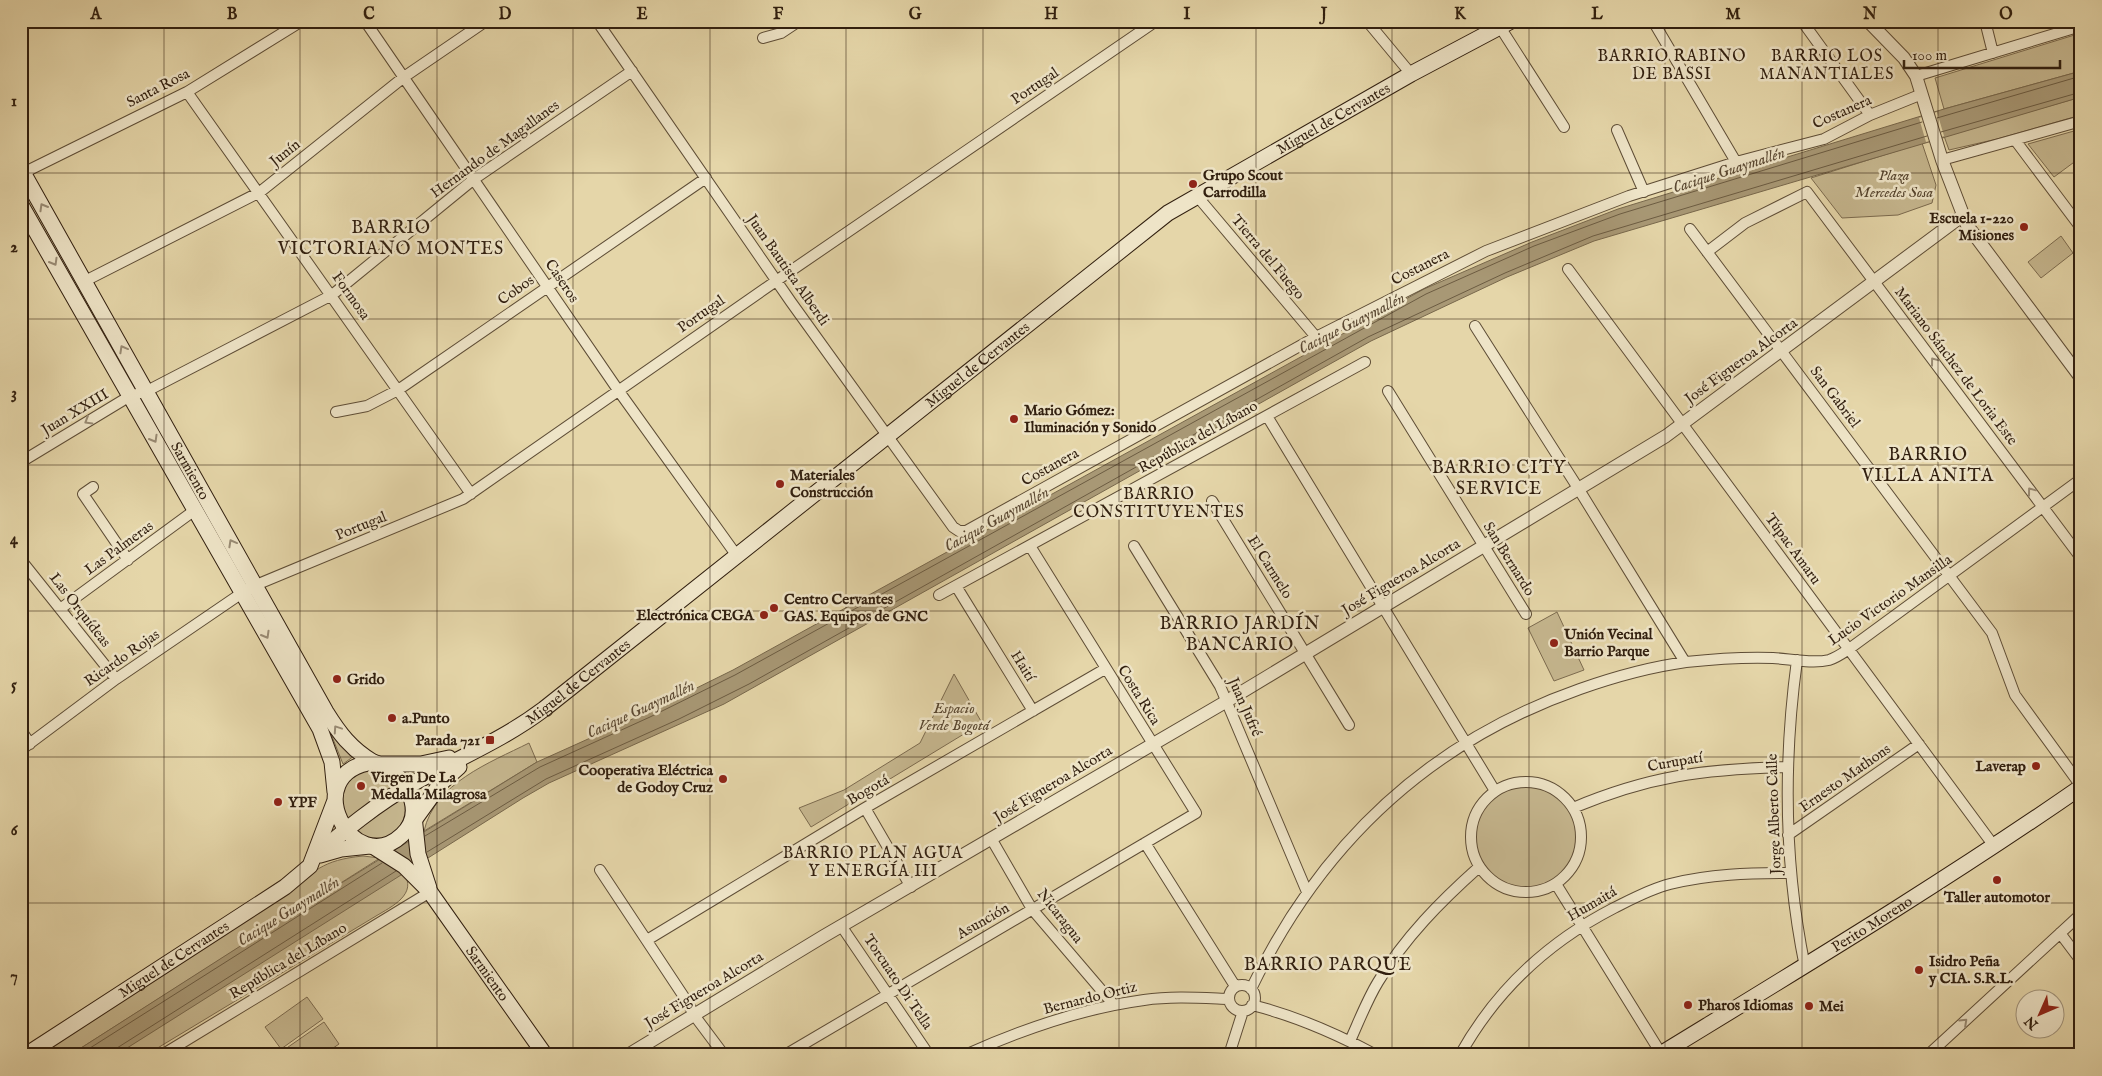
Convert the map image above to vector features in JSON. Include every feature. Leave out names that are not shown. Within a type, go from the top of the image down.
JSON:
[{"type":"main road","name":"Miguel de Cervantes","points":[[314,857],[346,829],[406,787],[472,754],[527,722],[1168,213],[1411,74],[1506,24]]},
{"type":"main road","name":"Sarmiento","points":[[22,172],[339,733],[357,752],[396,774],[406,787]]},
{"type":"main road","name":"Sarmiento","points":[[21,205],[320,729],[332,762],[335,798]]},
{"type":"main road","name":"Miguel de Cervantes","points":[[26,1055],[277,894],[310,866],[335,798],[347,772],[357,765],[377,763],[422,764],[464,753],[472,754]]},
{"type":"main road","name":"Miguel de Cervantes","points":[[21,1049],[260,895],[305,860],[341,849],[377,849],[391,843],[414,824],[441,783],[468,760],[472,754]]},
{"type":"main road","name":"Perito Moreno","points":[[1661,1054],[1805,967],[1994,846],[2081,786]]},
{"type":"main road","points":[[406,787],[412,802],[414,866]]},
{"type":"main road","points":[[335,798],[346,829]]},
{"type":"main road","name":"Sarmiento","points":[[346,829],[358,840],[414,866],[430,892],[545,1055]]},
{"type":"street","name":"Santa Rosa","points":[[22,172],[187,92],[302,21]]},
{"type":"street","name":"Caseros","points":[[365,21],[618,390],[737,556]]},
{"type":"street","name":"Junín","points":[[85,281],[260,192],[404,77],[486,21]]},
{"type":"street","name":"Juan Bautista Alberdi","points":[[597,21],[886,436],[953,527],[959,531]]},
{"type":"street","points":[[763,38],[781,33],[799,21]]},
{"type":"street","name":"Portugal","points":[[242,593],[256,585],[456,503],[471,494],[776,280],[1156,21]]},
{"type":"street","points":[[1367,21],[1411,74]]},
{"type":"street","points":[[1653,21],[1736,162]]},
{"type":"street","points":[[1802,21],[1870,115]]},
{"type":"street","points":[[1868,21],[1904,58],[1916,76],[1942,160],[1962,216],[2081,378]]},
{"type":"street","points":[[1985,21],[1993,53]]},
{"type":"street","points":[[1506,24],[1564,127]]},
{"type":"street","points":[[1916,76],[2081,26]]},
{"type":"street","name":"Hernando de Magallanes","points":[[147,391],[332,295],[474,179],[632,71]]},
{"type":"street","name":"Formosa","points":[[187,92],[260,192],[471,494]]},
{"type":"street","name":"Costanera","points":[[959,531],[966,531],[1316,337],[1486,251],[1581,213],[1644,192],[1736,162],[1824,139],[1870,115],[1922,94]]},
{"type":"street","points":[[1942,160],[2081,121]]},
{"type":"street","points":[[1617,130],[1644,192]]},
{"type":"street","points":[[2015,140],[2081,228]]},
{"type":"street","name":"Cobos","points":[[336,412],[367,406],[398,390],[706,178]]},
{"type":"street","name":"Mariano Sánchez de Loria Este","points":[[1707,252],[1745,223],[1807,192],[2081,558]]},
{"type":"street","name":"Tierra del Fuego","points":[[1197,196],[1316,337]]},
{"type":"street","name":"José Figueroa Alcorta","points":[[628,1055],[1227,701],[1682,424],[1783,351],[1962,216]]},
{"type":"street","name":"San Gabriel","points":[[1690,229],[1992,633],[2015,695],[2081,786]]},
{"type":"street","name":"Túpac Amaru","points":[[1568,269],[1994,846]]},
{"type":"street","points":[[1475,326],[1685,662]]},
{"type":"street","name":"República del Líbano","points":[[939,596],[1365,362]]},
{"type":"street","name":"Juan XXIII","points":[[21,462],[130,396],[147,391]]},
{"type":"street","name":"San Bernardo","points":[[1388,391],[1526,614]]},
{"type":"street","points":[[1266,416],[1495,791]]},
{"type":"street","name":"Lucio Victorio Mansilla","points":[[1251,989],[1274,944],[1307,892],[1346,844],[1387,801],[1421,773],[1466,742],[1520,713],[1561,696],[1614,678],[1685,662],[1746,658],[1830,660],[1849,649],[2081,479]]},
{"type":"street","points":[[93,486],[83,494],[128,560]]},
{"type":"street","name":"El Carmelo","points":[[1212,501],[1350,724]]},
{"type":"street","name":"Las Palmeras","points":[[60,609],[195,510]]},
{"type":"street","name":"Costa Rica","points":[[1030,546],[1196,813]]},
{"type":"street","name":"Juan Jufré","points":[[1134,546],[1220,686],[1307,892]]},
{"type":"street","name":"Las Orquídeas","points":[[21,560],[116,679]]},
{"type":"street","name":"Haití","points":[[956,586],[1033,711]]},
{"type":"street","name":"Ricardo Rojas","points":[[26,747],[116,679],[242,593]]},
{"type":"street","name":"Jorge Alberto Calle","points":[[1797,660],[1790,712],[1787,767],[1788,835],[1790,874],[1805,967]]},
{"type":"street","name":"Bogotá","points":[[647,940],[865,808],[1105,669]]},
{"type":"street","points":[[21,730],[26,747]]},
{"type":"street","name":"Ernesto Mathons","points":[[1788,835],[1919,744]]},
{"type":"street","name":"Curupatí","points":[[1573,808],[1620,789],[1676,775],[1723,769],[1787,767]]},
{"type":"street","points":[[1529,782],[1546,786],[1561,795],[1573,808],[1580,824],[1581,841],[1577,858],[1568,873],[1556,884],[1540,891],[1523,892],[1498,884],[1479,867],[1473,854],[1472,826],[1481,806],[1495,791],[1511,784],[1529,782]]},
{"type":"street","points":[[865,808],[910,887]]},
{"type":"street","name":"Asunción","points":[[785,1055],[1196,813]]},
{"type":"street","name":"Nicaragua","points":[[992,840],[1032,909],[1114,1005]]},
{"type":"street","points":[[1145,843],[1235,986]]},
{"type":"street","points":[[1350,1041],[1371,994],[1397,953],[1434,909],[1479,867]]},
{"type":"street","points":[[600,870],[688,1002],[694,1015],[724,1055]]},
{"type":"street","name":"Humaitá","points":[[1460,1055],[1478,1024],[1512,982],[1538,958],[1582,926],[1631,900],[1668,885],[1728,874],[1790,874]]},
{"type":"street","points":[[1556,884],[1661,1054]]},
{"type":"street","name":"República del Líbano","points":[[162,1055],[430,892]]},
{"type":"street","points":[[1928,1055],[2081,914]]},
{"type":"street","name":"Torcuato Di Tella","points":[[842,927],[930,1055]]},
{"type":"street","points":[[2060,933],[2081,961]]},
{"type":"street","points":[[1229,1055],[1243,1011],[1252,1005],[1254,998],[1251,989],[1244,985],[1235,986],[1230,991],[1229,999],[1232,1006],[1243,1011]]},
{"type":"street","name":"Bernardo Ortiz","points":[[965,1055],[1023,1032],[1114,1005],[1163,998],[1229,999]]},
{"type":"street","points":[[1252,1005],[1305,1022],[1350,1041],[1376,1055]]},
{"type":"green space","points":[[2081,33],[2081,71],[1944,109],[1935,78]]},
{"type":"green space","points":[[2081,97],[2081,115],[1997,139],[1949,150],[1944,136]]},
{"type":"green space","points":[[2081,129],[2081,157],[2054,177],[2028,144]]},
{"type":"green space","name":"Plaza Mercedes Sosa","points":[[1922,143],[1936,185],[1932,203],[1898,215],[1842,218],[1811,178]]},
{"type":"green space","points":[[2061,236],[2073,253],[2041,278],[2028,262]]},
{"type":"green space","name":"Unión Vecinal Barrio Parque","points":[[1557,612],[1584,670],[1554,681],[1528,628]]},
{"type":"green space","name":"Espacio Verde Bogotá","points":[[954,674],[982,723],[811,827],[799,808],[844,790],[920,743]]},
{"type":"green space","points":[[331,734],[354,756],[343,764]]},
{"type":"green space","points":[[529,743],[537,762],[424,831],[430,814],[439,800],[452,787],[481,767]]},
{"type":"green space","points":[[360,769],[380,770],[398,785],[347,821],[341,789]]},
{"type":"green space","points":[[1526,782],[1547,786],[1565,798],[1577,816],[1581,837],[1577,858],[1565,876],[1547,888],[1526,892],[1505,888],[1487,876],[1475,858],[1471,837],[1475,816],[1487,798],[1505,786]]},
{"type":"green space","points":[[404,797],[405,811],[400,826],[386,839],[365,837],[355,830]]},
{"type":"green space","points":[[363,856],[380,858],[70,1055],[36,1055],[283,897],[319,868],[338,860]]},
{"type":"green space","points":[[403,872],[408,887],[401,899],[389,908],[146,1055],[115,1055]]},
{"type":"green space","points":[[307,997],[323,1019],[281,1049],[265,1027]]},
{"type":"green space","points":[[324,1022],[339,1044],[323,1055],[283,1055],[281,1052]]},
{"type":"water","points":[[2081,71],[2081,97],[1594,241],[1507,277],[1371,341],[724,704],[549,783],[116,1055],[70,1055],[267,929],[537,762],[648,712],[733,670],[1424,289],[1532,242],[1618,209],[1944,109]]},
{"type":"pier","points":[[1937,112],[1944,136],[1926,142],[1919,118]]},
{"type":"place","name":"Grupo Scout Carrodilla","points":[[1193,184]]},
{"type":"place","name":"Escuela 1-220 Misiones","points":[[2024,227]]},
{"type":"place","name":"Mario Gómez: Iluminación y Sonido","points":[[1014,419]]},
{"type":"place","name":"Materiales Construcción","points":[[780,484]]},
{"type":"place","name":"Centro Cervantes GAS. Equipos de GNC","points":[[774,608]]},
{"type":"place","name":"Electrónica CEGA","points":[[764,615]]},
{"type":"place","name":"Unión Vecinal Barrio Parque","points":[[1554,643]]},
{"type":"place","name":"Grido","points":[[337,679]]},
{"type":"place","name":"a.Punto","points":[[392,718]]},
{"type":"place","name":"Parada 721","points":[[490,740]]},
{"type":"place","name":"Laverap","points":[[2036,766]]},
{"type":"place","name":"Cooperativa Eléctrica de Godoy Cruz","points":[[723,779]]},
{"type":"place","name":"Virgen De La Medalla Milagrosa","points":[[361,786]]},
{"type":"place","name":"YPF","points":[[278,802]]},
{"type":"place","name":"Taller automotor","points":[[1997,880]]},
{"type":"place","name":"Isidro Peña y CIA. S.R.L.","points":[[1919,970]]},
{"type":"place","name":"Pharos Idiomas","points":[[1688,1005]]},
{"type":"place","name":"Mei","points":[[1809,1006]]},
{"type":"district","name":"BARRIO RABINO DE BASSI","points":[[1672,66]]},
{"type":"district","name":"BARRIO LOS MANANTIALES","points":[[1827,66]]},
{"type":"district","name":"BARRIO VICTORIANO MONTES","points":[[391,238]]},
{"type":"district","name":"BARRIO VILLA ANITA","points":[[1928,465]]},
{"type":"district","name":"BARRIO CITY SERVICE","points":[[1499,478]]},
{"type":"district","name":"BARRIO CONSTITUYENTES","points":[[1159,504]]},
{"type":"district","name":"BARRIO JARDÍN BANCARIO","points":[[1240,634]]},
{"type":"district","name":"BARRIO PLAN AGUA Y ENERGÍA III","points":[[873,863]]},
{"type":"district","name":"BARRIO PARQUE","points":[[1328,965]]},
{"type":"water label","name":"Cacique Guaymallén","points":[[1729,171]]},
{"type":"water label","name":"Cacique Guaymallén","points":[[1352,324]]},
{"type":"water label","name":"Cacique Guaymallén","points":[[997,520]]},
{"type":"water label","name":"Cacique Guaymallén","points":[[641,710]]},
{"type":"water label","name":"Cacique Guaymallén","points":[[289,912]]}]
